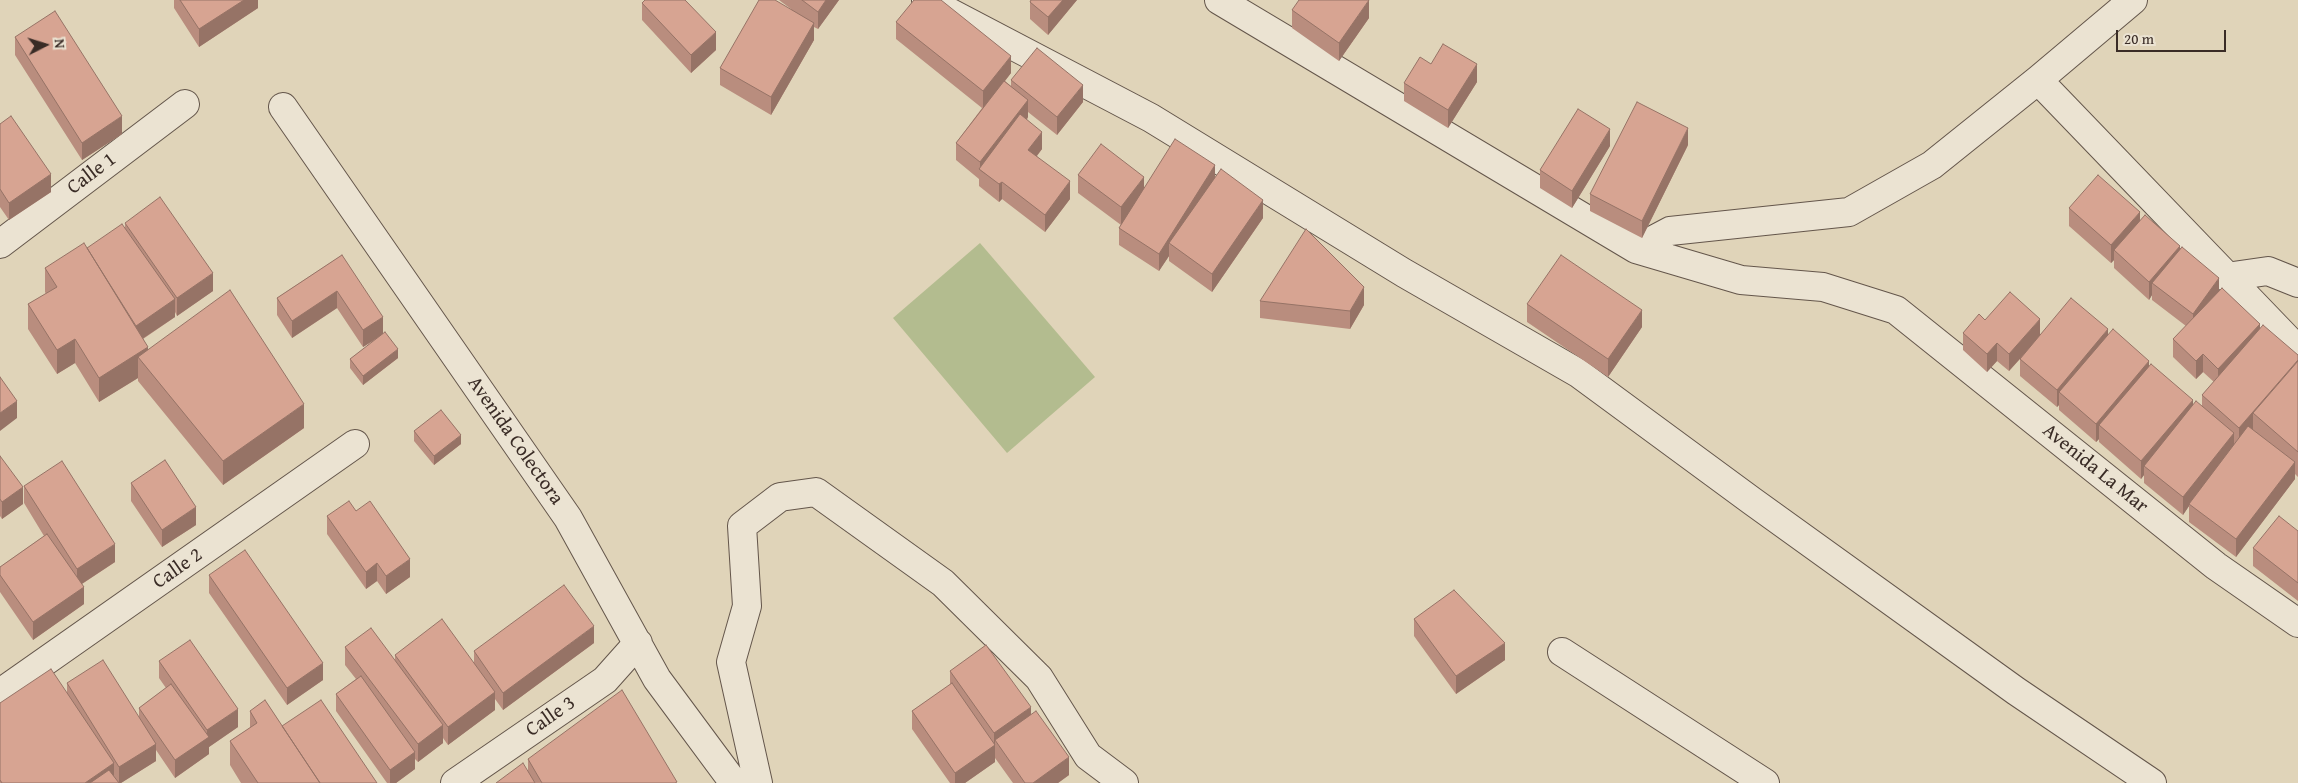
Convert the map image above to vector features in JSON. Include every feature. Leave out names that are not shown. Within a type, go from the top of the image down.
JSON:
[{"type":"street","points":[[926,0],[1151,118],[1404,273],[1578,374],[2016,691],[2152,783]]},
{"type":"street","points":[[1219,0],[1636,249],[1670,231],[1849,212],[1932,165],[2038,80],[2133,0]]},
{"type":"street","points":[[2038,80],[2298,350]]},
{"type":"street","name":"Calle 1","points":[[0,244],[185,104]]},
{"type":"street","name":"Avenida Colectora","points":[[283,107],[568,518],[657,679],[734,783]]},
{"type":"street","name":"Avenida La Mar","points":[[1636,249],[1741,280],[1823,287],[1896,310],[2216,566],[2298,623]]},
{"type":"street","points":[[2226,277],[2268,271],[2298,284]]},
{"type":"street","name":"Calle 2","points":[[0,693],[355,444]]},
{"type":"street","points":[[758,783],[731,662],[746,606],[742,526],[780,497],[816,492],[943,583],[1039,678],[1088,756],[1124,783]]},
{"type":"street","name":"Calle 3","points":[[455,783],[605,680],[638,643]]},
{"type":"street","points":[[1562,652],[1765,783]]},
{"type":"green space","points":[[980,243],[1095,377],[1007,453],[893,318]]},
{"type":"building","points":[[180,0],[244,0],[199,29]]},
{"type":"building","points":[[645,0],[685,0],[716,32],[691,55],[642,3]]},
{"type":"building","points":[[759,0],[775,0],[814,23],[771,97],[720,68]]},
{"type":"building","points":[[802,0],[826,0],[818,12]]},
{"type":"building","points":[[914,0],[941,0],[1011,56],[983,91],[896,22]]},
{"type":"building","points":[[1031,0],[1063,0],[1048,17],[1030,2]]},
{"type":"building","points":[[1299,0],[1369,0],[1339,43],[1292,10]]},
{"type":"building","points":[[55,11],[122,116],[82,143],[15,37]]},
{"type":"building","points":[[1443,44],[1477,64],[1448,110],[1404,83],[1420,57],[1431,64]]},
{"type":"building","points":[[1037,48],[1083,85],[1057,117],[1011,80]]},
{"type":"building","points":[[1004,81],[1028,100],[980,162],[956,143]]},
{"type":"building","points":[[1637,102],[1688,128],[1642,221],[1590,194]]},
{"type":"building","points":[[1578,109],[1610,129],[1572,191],[1540,170]]},
{"type":"building","points":[[1020,114],[1042,132],[1028,150],[1070,181],[1045,215],[1002,182],[999,184],[979,169]]},
{"type":"building","points":[[11,116],[51,174],[9,203],[0,189],[0,124]]},
{"type":"building","points":[[1175,139],[1215,165],[1159,254],[1119,228]]},
{"type":"building","points":[[1101,144],[1144,177],[1121,207],[1078,175]]},
{"type":"building","points":[[1221,169],[1263,200],[1212,274],[1169,243]]},
{"type":"building","points":[[2098,175],[2140,212],[2111,245],[2069,208]]},
{"type":"building","points":[[160,197],[213,273],[177,298],[125,223]]},
{"type":"building","points":[[2145,215],[2180,246],[2149,282],[2114,250]]},
{"type":"building","points":[[122,224],[175,299],[136,326],[87,248]]},
{"type":"building","points":[[1306,229],[1364,287],[1350,311],[1260,301]]},
{"type":"building","points":[[84,243],[148,347],[99,378],[75,339],[57,350],[28,304],[57,287],[45,268]]},
{"type":"building","points":[[2182,247],[2219,278],[2193,314],[2152,283]]},
{"type":"building","points":[[342,255],[383,317],[363,330],[337,291],[292,321],[277,298]]},
{"type":"building","points":[[1561,255],[1642,310],[1608,359],[1527,304]]},
{"type":"building","points":[[2222,288],[2260,324],[2218,369],[2203,354],[2196,361],[2173,339]]},
{"type":"building","points":[[230,290],[304,404],[223,461],[138,357]]},
{"type":"building","points":[[2010,292],[2040,319],[2009,354],[1997,343],[1987,354],[1963,333],[1979,314],[1985,320]]},
{"type":"building","points":[[2071,298],[2108,329],[2057,390],[2020,359]]},
{"type":"building","points":[[2263,325],[2298,355],[2298,360],[2239,428],[2202,395]]},
{"type":"building","points":[[2113,329],[2149,361],[2096,424],[2059,392]]},
{"type":"building","points":[[385,332],[398,349],[363,376],[350,359]]},
{"type":"building","points":[[2298,361],[2298,452],[2253,413]]},
{"type":"building","points":[[2151,364],[2193,400],[2141,461],[2099,425]]},
{"type":"building","points":[[0,377],[17,401],[0,413]]},
{"type":"building","points":[[2196,401],[2234,433],[2183,497],[2144,466]]},
{"type":"building","points":[[441,410],[461,435],[434,456],[414,431]]},
{"type":"building","points":[[2248,426],[2295,462],[2236,539],[2189,504]]},
{"type":"building","points":[[0,456],[23,487],[2,502],[0,499]]},
{"type":"building","points":[[165,460],[196,507],[162,530],[131,483]]},
{"type":"building","points":[[62,461],[115,544],[77,569],[24,486]]},
{"type":"building","points":[[349,501],[356,511],[370,501],[410,559],[386,576],[377,563],[366,572],[327,516]]},
{"type":"building","points":[[2279,516],[2298,531],[2298,583],[2253,548]]},
{"type":"building","points":[[47,534],[84,587],[33,622],[0,575],[0,567]]},
{"type":"building","points":[[245,550],[323,663],[287,688],[209,575]]},
{"type":"building","points":[[564,585],[594,626],[503,693],[474,651]]},
{"type":"building","points":[[1454,590],[1505,643],[1456,676],[1414,619]]},
{"type":"building","points":[[442,619],[495,692],[448,727],[395,655]]},
{"type":"building","points":[[371,628],[443,725],[418,744],[345,647]]},
{"type":"building","points":[[190,640],[238,709],[207,730],[159,661]]},
{"type":"building","points":[[986,645],[1031,707],[994,733],[950,671]]},
{"type":"building","points":[[103,660],[156,744],[119,767],[67,683]]},
{"type":"building","points":[[51,669],[114,763],[85,783],[2,783],[0,780],[0,703]]},
{"type":"building","points":[[361,676],[415,752],[390,770],[336,694]]},
{"type":"building","points":[[952,683],[995,745],[955,773],[912,711]]},
{"type":"building","points":[[171,684],[209,737],[175,760],[139,708]]},
{"type":"building","points":[[622,690],[677,782],[542,783],[528,759]]},
{"type":"building","points":[[265,700],[320,783],[258,783],[230,741],[257,723],[250,711]]},
{"type":"building","points":[[321,700],[377,783],[320,783],[282,726]]},
{"type":"building","points":[[1036,711],[1069,757],[1033,783],[1025,783],[995,740]]},
{"type":"building","points":[[523,763],[535,783],[496,783]]},
{"type":"building","points":[[109,770],[119,783],[90,783]]}]
